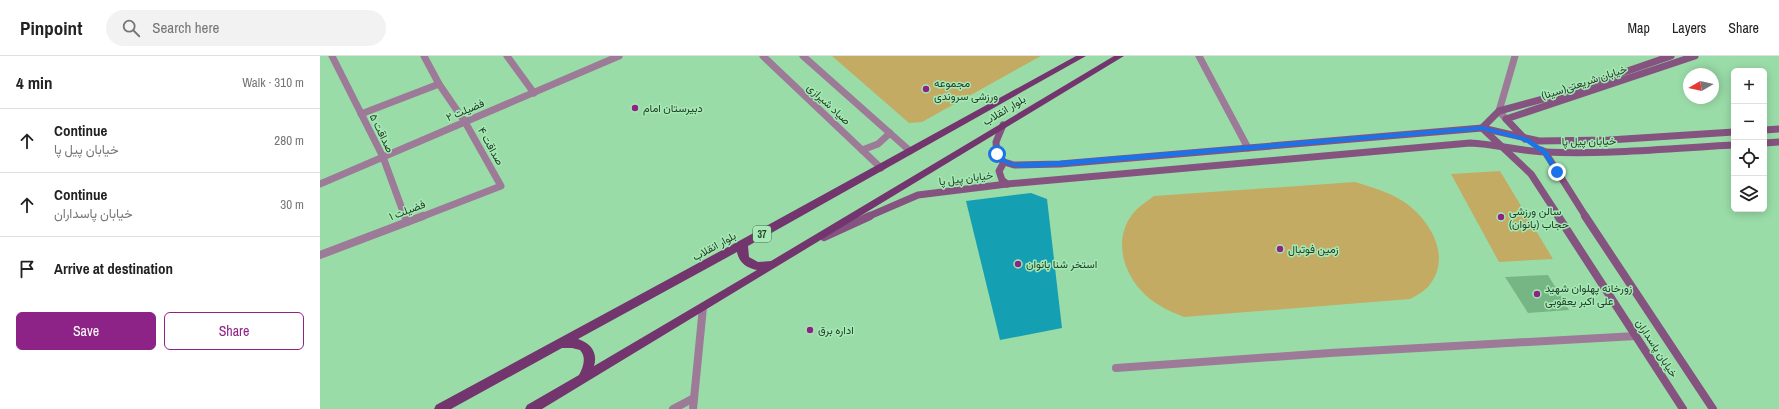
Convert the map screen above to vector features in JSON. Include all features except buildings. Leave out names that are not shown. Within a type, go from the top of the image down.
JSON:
[{"type":"main road","name":"بلوار انقلاب","points":[[440,409],[744,244],[1082,56]]},
{"type":"main road","name":"بلوار انقلاب","points":[[531,409],[548,404],[584,377],[809,244],[1002,125],[1120,56]]},
{"type":"main road","name":"خیابان شریعتی(سینا)","points":[[1482,128],[1499,111],[1558,95],[1671,56]]},
{"type":"main road","name":"خیابان شریعتی(سینا)","points":[[1506,119],[1695,56]]},
{"type":"main road","points":[[1506,119],[1526,140]]},
{"type":"main road","name":"خیابان پیل پا","points":[[1002,125],[996,142],[997,154],[1004,162],[1014,165],[1060,164],[1482,128],[1526,140],[1539,141],[1609,140],[1731,132]]},
{"type":"main road","name":"خیابان پاسداران","points":[[1482,128],[1531,174],[1683,409]]},
{"type":"main road","points":[[1767,130],[1779,129]]},
{"type":"main road","name":"خیابان پاسداران","points":[[1526,140],[1545,152],[1608,251],[1713,409]]},
{"type":"main road","points":[[1767,143],[1779,142]]},
{"type":"main road","name":"خیابان پیل پا","points":[[809,244],[892,205],[918,196],[1007,184],[1470,143],[1489,143],[1500,146],[1545,152],[1626,151],[1731,145]]},
{"type":"main road","points":[[1004,162],[999,171],[1002,180],[1007,184]]},
{"type":"main road","points":[[744,244],[742,251],[743,257],[748,262],[763,267],[773,265]]},
{"type":"main road","points":[[558,345],[568,343],[577,344],[585,347],[590,352],[591,360],[584,377]]},
{"type":"street","name":"صداقت ۵","points":[[332,56],[383,157],[407,222]]},
{"type":"street","name":"صداقت ۴","points":[[424,56],[439,84],[465,122],[501,186]]},
{"type":"street","points":[[507,56],[534,92]]},
{"type":"street","name":"فضیلت ۲","points":[[320,184],[618,56]]},
{"type":"street","name":"صیاد شیرازی","points":[[763,56],[881,168]]},
{"type":"street","name":"صیاد شیرازی","points":[[802,56],[910,151]]},
{"type":"street","points":[[1199,56],[1248,148]]},
{"type":"street","points":[[1506,119],[1499,111],[1516,56]]},
{"type":"street","points":[[361,114],[439,84]]},
{"type":"street","points":[[862,150],[884,142],[890,133]]},
{"type":"street","name":"فضیلت ۱","points":[[320,255],[501,186]]},
{"type":"street","points":[[693,409],[703,306]]},
{"type":"street","points":[[1116,368],[1338,353],[1636,336]]},
{"type":"street","points":[[673,409],[694,398]]},
{"type":"shaded area","name":"مجموعه ورزشی سروندی","points":[[832,56],[1041,56],[922,122],[909,123]]},
{"type":"shaded area","name":"سالن ورزشی حجاب (بانوان)","points":[[1500,171],[1553,259],[1499,262],[1451,174]]},
{"type":"shaded area","name":"زمین فوتبال","points":[[1355,182],[1384,192],[1401,200],[1411,207],[1429,227],[1435,239],[1439,263],[1435,275],[1426,289],[1410,299],[1184,317],[1159,305],[1147,297],[1137,286],[1124,261],[1122,248],[1123,234],[1128,221],[1141,205],[1154,196]]},
{"type":"water","name":"استخر شنا بانوان","points":[[1031,193],[1047,199],[1062,328],[1000,340],[966,201]]},
{"type":"place","name":"مجموعه ورزشی سروندی","points":[[926,89]]},
{"type":"place","name":"دبیرستان امام","points":[[635,108]]},
{"type":"place","name":"سالن ورزشی حجاب (بانوان)","points":[[1501,217]]},
{"type":"place","name":"زمین فوتبال","points":[[1280,249]]},
{"type":"place","name":"استخر شنا بانوان","points":[[1018,264]]},
{"type":"place","name":"زورخانه پهلوان شهید علی اکبر یعقوبی","points":[[1537,294]]},
{"type":"place","name":"اداره برق","points":[[810,330]]},
{"type":"route","points":[[997,154],[1004,162],[1014,165],[1060,164],[1482,128],[1526,140],[1545,152],[1557,172]]}]
